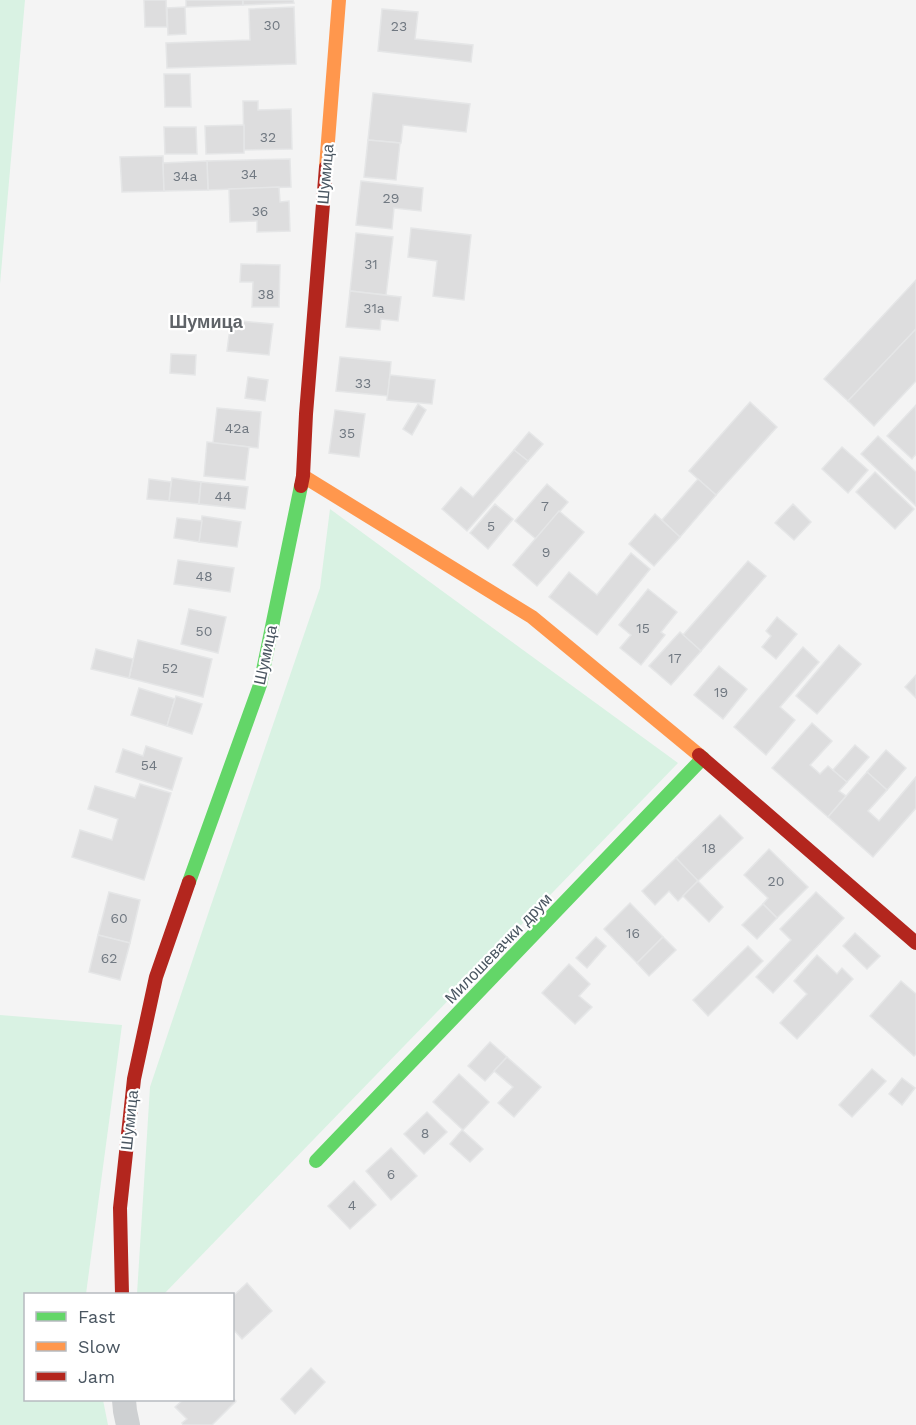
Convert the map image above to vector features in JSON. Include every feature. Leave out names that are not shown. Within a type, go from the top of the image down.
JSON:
[{"type":"street","name":"Шумица","points":[[122,1293],[120,1208],[134,1079],[156,977],[260,685],[303,476],[339,0]]},
{"type":"street","points":[[303,476],[532,616],[703,758],[916,944]]},
{"type":"street","name":"Милошевачки друм","points":[[316,1161],[703,758]]},
{"type":"street","points":[[124,1401],[128,1425]]},
{"type":"green space","points":[[0,0],[25,0],[0,284]]},
{"type":"green space","points":[[330,509],[678,763],[165,1293],[137,1293],[150,1087],[320,588]]},
{"type":"green space","points":[[0,1015],[122,1025],[86,1293],[24,1293],[24,1401],[103,1401],[108,1425],[0,1425]]},
{"type":"building","points":[[144,0],[166,0],[167,27],[145,27]]},
{"type":"building","points":[[186,0],[243,0],[243,5],[186,7]]},
{"type":"building","points":[[243,0],[293,0],[294,3],[243,5]]},
{"type":"building","points":[[185,7],[186,34],[168,35],[167,8]]},
{"type":"building","points":[[294,7],[296,64],[167,68],[166,43],[250,40],[249,9]]},
{"type":"building","points":[[382,9],[418,12],[415,39],[473,45],[471,62],[378,51]]},
{"type":"building","points":[[164,74],[190,74],[191,107],[165,107]]},
{"type":"building","points":[[373,93],[470,104],[466,132],[403,125],[401,143],[368,140]]},
{"type":"building","points":[[243,101],[258,101],[258,110],[291,109],[292,149],[244,150]]},
{"type":"building","points":[[244,125],[244,153],[206,154],[205,126]]},
{"type":"building","points":[[164,127],[196,127],[197,154],[165,154]]},
{"type":"building","points":[[368,140],[400,143],[396,180],[364,177]]},
{"type":"building","points":[[163,156],[164,191],[122,192],[120,157]]},
{"type":"building","points":[[290,159],[291,187],[208,190],[207,161]]},
{"type":"building","points":[[207,161],[208,190],[164,191],[163,163]]},
{"type":"building","points":[[361,181],[423,188],[421,211],[394,208],[392,229],[356,225]]},
{"type":"building","points":[[279,187],[280,202],[289,201],[290,231],[257,232],[257,221],[230,222],[229,189]]},
{"type":"building","points":[[411,228],[471,235],[464,300],[433,296],[437,261],[408,257]]},
{"type":"building","points":[[356,233],[393,237],[386,295],[350,291]]},
{"type":"building","points":[[241,264],[280,265],[279,307],[252,307],[253,282],[240,282]]},
{"type":"building","points":[[916,280],[916,329],[848,401],[824,379]]},
{"type":"building","points":[[350,291],[401,297],[398,321],[381,319],[380,330],[346,327]]},
{"type":"building","points":[[231,320],[273,324],[269,355],[227,351]]},
{"type":"building","points":[[916,329],[916,381],[874,426],[848,401]]},
{"type":"building","points":[[171,354],[196,355],[195,375],[170,373]]},
{"type":"building","points":[[340,357],[391,362],[388,396],[336,391]]},
{"type":"building","points":[[390,375],[435,380],[432,404],[387,400]]},
{"type":"building","points":[[248,377],[268,380],[265,401],[245,398]]},
{"type":"building","points":[[750,402],[777,427],[716,495],[689,471]]},
{"type":"building","points":[[418,404],[426,410],[412,435],[403,429]]},
{"type":"building","points":[[916,405],[916,454],[912,459],[887,436]]},
{"type":"building","points":[[217,408],[261,412],[258,448],[213,443]]},
{"type":"building","points":[[335,410],[365,414],[359,457],[329,453]]},
{"type":"building","points":[[529,432],[543,444],[528,461],[514,450]]},
{"type":"building","points":[[878,436],[916,472],[916,506],[861,454]]},
{"type":"building","points":[[207,442],[249,447],[245,480],[204,476]]},
{"type":"building","points":[[842,447],[868,470],[848,493],[822,469]]},
{"type":"building","points":[[514,450],[528,461],[467,531],[442,509],[461,487],[473,497]]},
{"type":"building","points":[[875,472],[914,509],[895,529],[856,492]]},
{"type":"building","points":[[172,478],[201,482],[199,504],[169,501]]},
{"type":"building","points":[[149,479],[171,482],[169,501],[147,499]]},
{"type":"building","points":[[698,479],[716,495],[680,537],[662,520]]},
{"type":"building","points":[[201,482],[248,487],[245,509],[199,504]]},
{"type":"building","points":[[547,484],[568,502],[536,539],[515,521]]},
{"type":"building","points":[[495,504],[513,519],[488,549],[470,533]]},
{"type":"building","points":[[793,504],[811,522],[794,540],[775,523]]},
{"type":"building","points":[[559,511],[584,532],[537,586],[513,565]]},
{"type":"building","points":[[655,514],[680,537],[654,566],[629,544]]},
{"type":"building","points":[[202,516],[241,522],[237,547],[199,542]]},
{"type":"building","points":[[177,518],[202,521],[199,542],[174,538]]},
{"type":"building","points":[[631,553],[650,569],[597,635],[549,597],[569,572],[597,595]]},
{"type":"building","points":[[178,560],[234,568],[230,592],[174,584]]},
{"type":"building","points":[[748,561],[766,576],[701,651],[683,635]]},
{"type":"building","points":[[648,589],[677,612],[661,632],[665,635],[641,665],[620,648],[631,635],[619,625]]},
{"type":"building","points":[[189,609],[226,617],[218,653],[181,644]]},
{"type":"building","points":[[777,617],[797,634],[776,659],[762,647],[771,636],[766,631]]},
{"type":"building","points":[[680,632],[701,651],[671,685],[649,666]]},
{"type":"building","points":[[138,640],[212,659],[203,697],[129,678]]},
{"type":"building","points":[[839,645],[861,664],[817,714],[796,696]]},
{"type":"building","points":[[803,647],[819,662],[780,707],[795,720],[766,755],[734,727]]},
{"type":"building","points":[[96,649],[133,659],[129,678],[91,669]]},
{"type":"building","points":[[719,666],[747,689],[723,719],[694,695]]},
{"type":"building","points":[[916,675],[916,698],[905,687]]},
{"type":"building","points":[[139,688],[175,699],[167,726],[131,715]]},
{"type":"building","points":[[176,696],[202,704],[192,734],[167,726]]},
{"type":"building","points":[[812,723],[832,741],[810,765],[820,774],[828,766],[847,782],[839,791],[846,796],[828,817],[772,768]]},
{"type":"building","points":[[855,745],[869,757],[847,782],[833,770]]},
{"type":"building","points":[[146,746],[182,758],[172,790],[116,772],[123,749],[143,756]]},
{"type":"building","points":[[886,750],[906,768],[887,790],[867,772]]},
{"type":"building","points":[[867,772],[887,790],[868,811],[879,821],[916,777],[916,808],[873,857],[828,817]]},
{"type":"building","points":[[140,784],[171,793],[144,880],[72,857],[80,830],[112,840],[118,819],[88,809],[95,786],[135,798]]},
{"type":"building","points":[[720,815],[743,838],[698,881],[676,858]]},
{"type":"building","points":[[769,849],[808,887],[777,918],[763,904],[768,898],[744,875]]},
{"type":"building","points":[[676,858],[698,881],[678,901],[669,891],[655,905],[642,891]]},
{"type":"building","points":[[698,881],[723,907],[709,922],[683,896]]},
{"type":"building","points":[[109,892],[140,900],[130,943],[98,935]]},
{"type":"building","points":[[816,892],[844,918],[773,993],[756,977],[791,940],[780,929]]},
{"type":"building","points":[[630,903],[663,937],[637,963],[604,929]]},
{"type":"building","points":[[763,904],[777,918],[757,939],[742,925]]},
{"type":"building","points":[[855,933],[880,956],[867,969],[843,946]]},
{"type":"building","points":[[98,935],[130,943],[120,980],[89,972]]},
{"type":"building","points":[[596,937],[606,946],[587,968],[576,958]]},
{"type":"building","points":[[663,937],[676,950],[649,976],[637,963]]},
{"type":"building","points":[[748,946],[763,961],[708,1016],[693,1000]]},
{"type":"building","points":[[817,955],[837,974],[842,968],[853,979],[797,1039],[780,1023],[807,994],[794,981]]},
{"type":"building","points":[[569,964],[590,984],[579,996],[592,1007],[575,1024],[542,993]]},
{"type":"building","points":[[901,981],[916,994],[916,1054],[914,1056],[870,1016]]},
{"type":"building","points":[[490,1042],[507,1057],[485,1081],[468,1066]]},
{"type":"building","points":[[507,1057],[541,1087],[514,1117],[498,1103],[513,1087],[494,1071]]},
{"type":"building","points":[[872,1069],[886,1081],[852,1117],[839,1105]]},
{"type":"building","points":[[459,1074],[489,1102],[463,1130],[433,1102]]},
{"type":"building","points":[[902,1078],[915,1088],[902,1105],[889,1094]]},
{"type":"building","points":[[427,1112],[447,1132],[424,1154],[404,1134]]},
{"type":"building","points":[[462,1130],[483,1149],[470,1162],[450,1144]]},
{"type":"building","points":[[391,1148],[417,1176],[391,1200],[366,1171]]},
{"type":"building","points":[[354,1181],[376,1205],[350,1229],[328,1206]]},
{"type":"building","points":[[247,1283],[272,1311],[242,1339],[234,1330],[234,1295]]},
{"type":"building","points":[[311,1368],[325,1382],[295,1414],[281,1399]]},
{"type":"building","points":[[182,1401],[236,1401],[212,1425],[183,1425],[182,1423],[187,1419],[175,1407]]},
{"type":"traffic: fast","points":[[189,882],[260,685],[301,486]]},
{"type":"traffic: fast","points":[[316,1161],[703,758]]},
{"type":"traffic: slow","points":[[326,167],[339,0]]},
{"type":"traffic: slow","points":[[303,476],[532,617],[699,755]]},
{"type":"traffic: jam","points":[[301,486],[326,167]]},
{"type":"traffic: jam","points":[[699,755],[916,943]]},
{"type":"traffic: jam","points":[[122,1293],[120,1208],[134,1079],[156,977],[189,882]]},
{"type":"district","name":"Шумица","points":[[206,322]]}]
